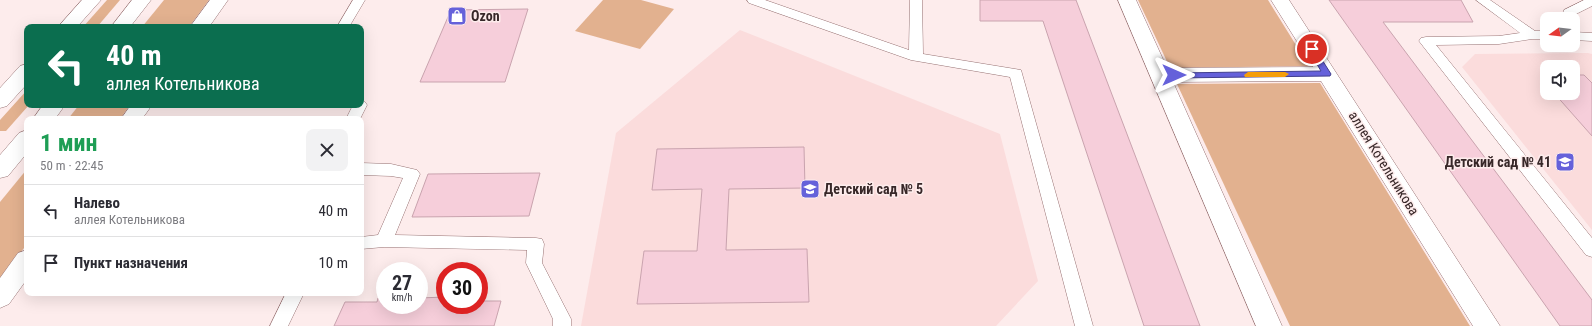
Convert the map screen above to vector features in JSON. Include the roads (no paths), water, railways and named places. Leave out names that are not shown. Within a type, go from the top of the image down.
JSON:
[{"type":"street","points":[[70,24],[92,0]]},
{"type":"street","points":[[122,24],[142,0]]},
{"type":"street","points":[[201,24],[219,0]]},
{"type":"street","points":[[1126,0],[1269,326]]},
{"type":"street","name":"аллея Котельникова","points":[[1280,0],[1487,326]]},
{"type":"street","points":[[0,101],[24,74]]},
{"type":"street","points":[[1159,76],[1327,74]]},
{"type":"street","points":[[46,116],[52,108]]},
{"type":"street","points":[[133,116],[140,108]]},
{"type":"street","points":[[0,144],[24,141]]},
{"type":"street","points":[[0,170],[24,142]]},
{"type":"street","points":[[0,296],[24,268]]},
{"type":"lane","points":[[345,24],[360,0]]},
{"type":"lane","points":[[752,0],[916,57],[1016,73],[1084,326]]},
{"type":"lane","points":[[916,0],[916,57]]},
{"type":"lane","points":[[1482,0],[1532,35]]},
{"type":"lane","points":[[1570,12],[1592,0]]},
{"type":"lane","points":[[1540,35],[1499,40],[1426,41],[1592,250]]},
{"type":"lane","points":[[1580,36],[1592,37]]},
{"type":"lane","points":[[364,169],[391,170],[412,174],[384,241]]},
{"type":"lane","points":[[364,243],[384,241],[536,244],[534,263],[562,319],[562,326]]},
{"type":"lane","points":[[279,326],[294,296]]},
{"type":"place","name":"Ozon","points":[[457,16]]},
{"type":"place","name":"Детский сад № 41","points":[[1565,162]]},
{"type":"place","name":"Детский сад № 5","points":[[810,189]]}]
